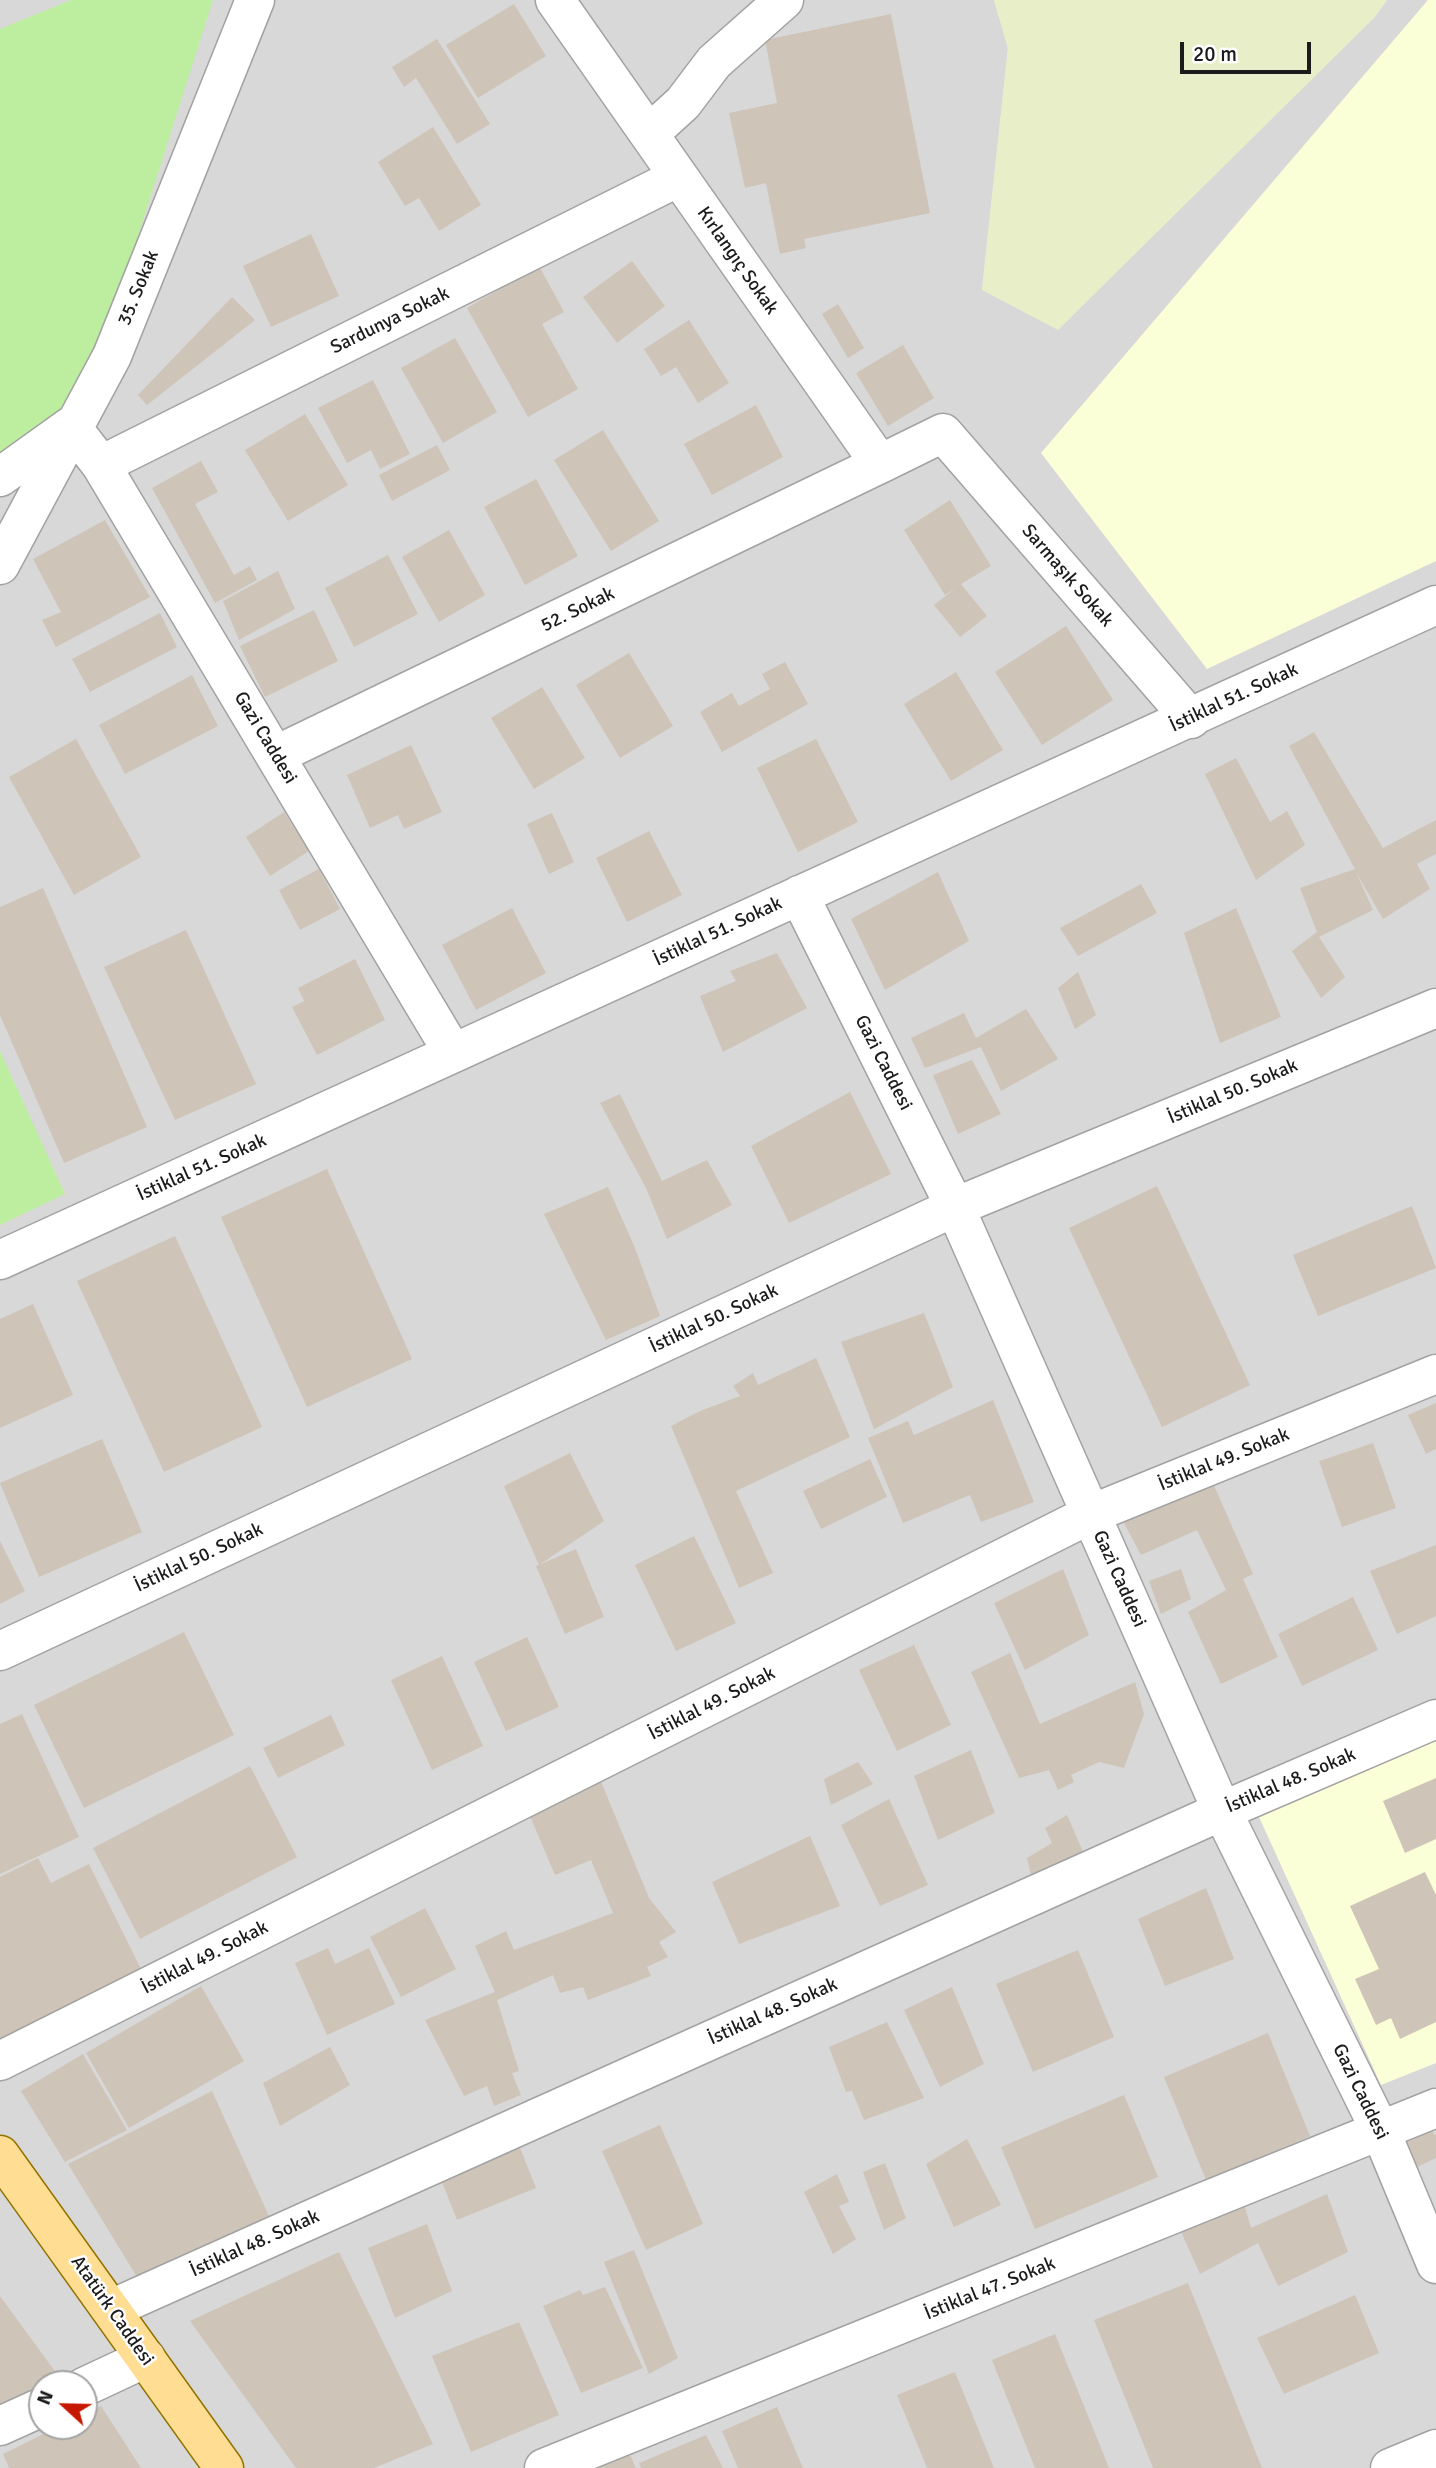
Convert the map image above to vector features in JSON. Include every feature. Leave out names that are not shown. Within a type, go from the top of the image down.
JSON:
[{"type":"main road","name":"Atatürk Caddesi","points":[[0,2155],[224,2468]]},
{"type":"street","name":"Kırlangıç Sokak","points":[[555,0],[880,464]]},
{"type":"street","points":[[649,134],[682,103],[714,62],[784,0]]},
{"type":"street","name":"35. Sokak","points":[[0,565],[71,426],[112,356],[261,7]]},
{"type":"street","name":"Sardunya Sokak","points":[[102,465],[679,177]]},
{"type":"street","points":[[0,477],[71,426]]},
{"type":"street","name":"Gazi Caddesi","points":[[71,426],[102,465],[453,1053]]},
{"type":"street","name":"Sarmaşık Sokak","points":[[880,464],[943,433],[1191,719]]},
{"type":"street","name":"52. Sokak","points":[[276,755],[880,464]]},
{"type":"street","name":"İstiklal 51. Sokak","points":[[0,1260],[1436,605]]},
{"type":"street","name":"Gazi Caddesi","points":[[799,895],[955,1207],[1222,1811],[1381,2132],[1436,2264]]},
{"type":"street","name":"İstiklal 50. Sokak","points":[[0,1651],[955,1207],[1436,1007]]},
{"type":"street","name":"İstiklal 49. Sokak","points":[[0,2061],[1091,1514],[1436,1374]]},
{"type":"street","name":"İstiklal 48. Sokak","points":[[111,2309],[1222,1811],[1436,1719]]},
{"type":"street","name":"İstiklal 47. Sokak","points":[[544,2468],[1436,2108]]},
{"type":"street","points":[[98,2380],[146,2358]]},
{"type":"street","points":[[0,2426],[28,2413]]},
{"type":"street","points":[[1390,2468],[1436,2449]]},
{"type":"shaded area","points":[[0,0],[994,0],[1008,48],[982,290],[1374,18],[1387,0],[1436,0],[1436,2468],[0,2468]]},
{"type":"shaded area","points":[[994,0],[1387,0],[1374,18],[1058,330],[982,290],[1008,48]]},
{"type":"shaded area","points":[[1428,0],[1436,0],[1436,561],[1207,669],[1041,453]]},
{"type":"shaded area","points":[[1436,1737],[1436,2063],[1381,2085],[1259,1817]]},
{"type":"green space","points":[[71,0],[213,0],[90,387],[0,456],[0,29]]},
{"type":"green space","points":[[0,1051],[65,1194],[0,1225]]},
{"type":"building","points":[[514,4],[546,56],[478,98],[446,45]]},
{"type":"building","points":[[891,14],[930,213],[804,239],[806,248],[780,254],[766,183],[745,188],[729,113],[777,103],[765,40]]},
{"type":"building","points":[[437,39],[490,124],[457,144],[416,78],[404,87],[392,67]]},
{"type":"building","points":[[433,127],[481,205],[439,231],[419,198],[405,206],[378,162]]},
{"type":"building","points":[[311,234],[339,296],[271,327],[243,266]]},
{"type":"building","points":[[632,261],[665,306],[617,343],[583,297]]},
{"type":"building","points":[[539,266],[564,312],[542,324],[578,389],[528,417],[467,308]]},
{"type":"building","points":[[232,297],[255,320],[147,405],[138,395]]},
{"type":"building","points":[[838,304],[864,348],[848,358],[822,314]]},
{"type":"building","points":[[689,320],[729,383],[698,403],[676,367],[661,376],[644,349]]},
{"type":"building","points":[[455,338],[497,412],[443,443],[401,368]]},
{"type":"building","points":[[903,345],[934,398],[888,426],[856,373]]},
{"type":"building","points":[[373,380],[410,454],[380,469],[371,450],[347,463],[318,408]]},
{"type":"building","points":[[756,405],[783,457],[712,495],[684,444]]},
{"type":"building","points":[[305,414],[348,485],[288,521],[245,450]]},
{"type":"building","points":[[603,430],[659,521],[611,551],[554,460]]},
{"type":"building","points":[[437,445],[450,470],[392,501],[379,475]]},
{"type":"building","points":[[201,461],[218,492],[195,504],[234,575],[250,566],[257,580],[215,603],[152,488]]},
{"type":"building","points":[[536,479],[578,556],[525,585],[484,507]]},
{"type":"building","points":[[950,500],[991,566],[961,584],[987,616],[960,637],[934,605],[957,587],[945,595],[904,530]]},
{"type":"building","points":[[105,520],[150,597],[56,647],[42,620],[61,612],[33,559]]},
{"type":"building","points":[[449,530],[485,595],[439,622],[402,557]]},
{"type":"building","points":[[388,555],[418,614],[354,647],[325,588]]},
{"type":"building","points":[[278,571],[295,609],[239,640],[223,601]]},
{"type":"building","points":[[314,610],[338,661],[265,697],[240,646]]},
{"type":"building","points":[[160,613],[177,647],[90,692],[72,659]]},
{"type":"building","points":[[1066,626],[1113,700],[1042,745],[995,672]]},
{"type":"building","points":[[629,653],[673,726],[620,758],[576,685]]},
{"type":"building","points":[[785,662],[808,704],[722,752],[700,712],[732,693],[739,706],[770,689],[762,674]]},
{"type":"building","points":[[956,672],[1003,750],[951,781],[904,704]]},
{"type":"building","points":[[192,675],[218,726],[125,774],[99,725]]},
{"type":"building","points":[[542,687],[585,758],[534,789],[491,718]]},
{"type":"building","points":[[1314,732],[1383,848],[1436,820],[1436,854],[1417,864],[1430,889],[1383,919],[1356,872],[1373,910],[1319,937],[1345,977],[1321,998],[1292,951],[1317,932],[1300,888],[1355,869],[1289,746]]},
{"type":"building","points":[[76,739],[141,857],[74,895],[9,777]]},
{"type":"building","points":[[816,739],[858,822],[798,852],[757,768]]},
{"type":"building","points":[[411,745],[442,812],[404,829],[398,815],[370,828],[347,775]]},
{"type":"building","points":[[1236,758],[1270,822],[1287,811],[1305,845],[1256,880],[1205,774]]},
{"type":"building","points":[[284,812],[309,851],[270,876],[246,837]]},
{"type":"building","points":[[552,813],[574,862],[549,874],[527,824]]},
{"type":"building","points":[[649,831],[682,895],[627,922],[596,858]]},
{"type":"building","points":[[319,869],[340,909],[300,930],[279,890]]},
{"type":"building","points":[[938,872],[969,941],[885,990],[851,919]]},
{"type":"building","points":[[1141,884],[1157,913],[1078,956],[1060,928]]},
{"type":"building","points":[[43,888],[147,1127],[64,1163],[0,1015],[0,907]]},
{"type":"building","points":[[512,908],[546,973],[476,1010],[442,945]]},
{"type":"building","points":[[1236,908],[1281,1017],[1220,1043],[1184,933]]},
{"type":"building","points":[[186,930],[256,1084],[175,1120],[104,967]]},
{"type":"building","points":[[777,953],[807,1008],[723,1052],[700,996],[736,981],[730,971]]},
{"type":"building","points":[[355,959],[385,1020],[317,1055],[292,1007],[304,1001],[298,988]]},
{"type":"building","points":[[1078,972],[1096,1015],[1075,1029],[1058,988]]},
{"type":"building","points":[[1026,1009],[1058,1059],[1001,1091],[981,1047],[925,1068],[911,1038],[964,1013],[976,1038]]},
{"type":"building","points":[[972,1060],[1001,1114],[958,1134],[933,1075]]},
{"type":"building","points":[[850,1092],[891,1174],[789,1223],[751,1146]]},
{"type":"building","points":[[620,1094],[662,1181],[707,1160],[732,1205],[667,1239],[646,1188],[600,1103]]},
{"type":"building","points":[[327,1169],[412,1359],[307,1407],[221,1217]]},
{"type":"building","points":[[1157,1186],[1250,1385],[1162,1427],[1069,1228]]},
{"type":"building","points":[[608,1187],[635,1248],[660,1316],[606,1340],[544,1214]]},
{"type":"building","points":[[1412,1206],[1436,1268],[1318,1316],[1293,1255]]},
{"type":"building","points":[[175,1236],[262,1427],[164,1472],[77,1281]]},
{"type":"building","points":[[33,1304],[73,1395],[0,1428],[0,1319]]},
{"type":"building","points":[[924,1313],[953,1387],[874,1429],[841,1342]]},
{"type":"building","points":[[816,1358],[850,1437],[736,1491],[773,1573],[739,1588],[671,1426],[700,1411],[740,1396],[733,1386],[753,1373],[758,1385]]},
{"type":"building","points":[[993,1400],[1034,1502],[981,1522],[970,1495],[903,1523],[868,1438],[908,1421],[914,1435]]},
{"type":"building","points":[[1436,1403],[1436,1449],[1426,1454],[1408,1415]]},
{"type":"building","points":[[102,1439],[142,1532],[39,1577],[0,1483]]},
{"type":"building","points":[[1373,1443],[1396,1508],[1342,1527],[1319,1461]]},
{"type":"building","points":[[570,1453],[604,1521],[539,1565],[504,1486]]},
{"type":"building","points":[[870,1459],[887,1497],[821,1529],[803,1491]]},
{"type":"building","points":[[1212,1481],[1253,1574],[1243,1579],[1278,1657],[1221,1684],[1188,1612],[1226,1590],[1197,1530],[1141,1555],[1123,1521]]},
{"type":"building","points":[[694,1536],[736,1623],[676,1651],[635,1565]]},
{"type":"building","points":[[0,1541],[25,1591],[0,1604]]},
{"type":"building","points":[[1436,1545],[1436,1616],[1397,1634],[1370,1571]]},
{"type":"building","points":[[576,1549],[604,1617],[565,1634],[536,1566]]},
{"type":"building","points":[[1063,1569],[1089,1635],[1025,1670],[994,1603]]},
{"type":"building","points":[[1181,1569],[1191,1599],[1161,1614],[1149,1581]]},
{"type":"building","points":[[1353,1597],[1378,1650],[1302,1686],[1278,1634]]},
{"type":"building","points":[[184,1632],[234,1735],[84,1808],[34,1705]]},
{"type":"building","points":[[527,1637],[559,1707],[506,1731],[474,1662]]},
{"type":"building","points":[[914,1645],[951,1725],[897,1751],[859,1670]]},
{"type":"building","points":[[1010,1653],[1040,1724],[1135,1682],[1144,1714],[1124,1768],[1099,1762],[1071,1775],[1074,1782],[1058,1790],[1049,1770],[1019,1778],[971,1672]]},
{"type":"building","points":[[442,1656],[483,1746],[432,1770],[391,1680]]},
{"type":"building","points":[[22,1714],[79,1837],[0,1874],[0,1724]]},
{"type":"building","points":[[331,1715],[345,1745],[278,1778],[263,1748]]},
{"type":"building","points":[[971,1750],[995,1813],[938,1840],[914,1776]]},
{"type":"building","points":[[858,1762],[873,1784],[831,1805],[824,1779]]},
{"type":"building","points":[[250,1766],[297,1857],[140,1939],[93,1848]]},
{"type":"building","points":[[1436,1778],[1436,1839],[1405,1853],[1383,1801]]},
{"type":"building","points":[[600,1779],[649,1898],[676,1932],[659,1942],[668,1957],[647,1967],[651,1976],[588,2000],[583,1987],[560,1993],[553,1975],[497,2000],[519,2071],[512,2073],[521,2095],[494,2106],[487,2086],[464,2096],[425,2020],[495,1992],[475,1946],[506,1931],[514,1950],[613,1913],[591,1860],[555,1875],[527,1809]]},
{"type":"building","points":[[889,1799],[928,1885],[880,1906],[841,1825]]},
{"type":"building","points":[[1067,1815],[1084,1854],[1031,1875],[1027,1858],[1052,1843],[1045,1828]]},
{"type":"building","points":[[810,1836],[840,1906],[739,1944],[712,1882]]},
{"type":"building","points":[[38,1858],[51,1883],[89,1864],[142,1971],[0,2041],[0,1877]]},
{"type":"building","points":[[1425,1872],[1436,1895],[1436,2022],[1400,2039],[1391,2018],[1376,2025],[1355,1979],[1379,1969],[1350,1906]]},
{"type":"building","points":[[1206,1888],[1234,1959],[1165,1986],[1138,1919]]},
{"type":"building","points":[[425,1908],[456,1969],[401,1997],[370,1937]]},
{"type":"building","points":[[328,1948],[335,1964],[369,1948],[395,2004],[327,2035],[295,1963]]},
{"type":"building","points":[[1078,1950],[1114,2037],[1033,2072],[996,1984]]},
{"type":"building","points":[[201,1986],[244,2061],[129,2128],[86,2053]]},
{"type":"building","points":[[952,1987],[984,2064],[940,2087],[904,2010]]},
{"type":"building","points":[[887,2022],[924,2098],[864,2120],[852,2091],[846,2092],[829,2047]]},
{"type":"building","points":[[1268,2033],[1310,2136],[1206,2180],[1164,2077]]},
{"type":"building","points":[[330,2047],[350,2085],[280,2126],[263,2083]]},
{"type":"building","points":[[83,2054],[127,2130],[65,2162],[21,2091]]},
{"type":"building","points":[[212,2091],[269,2216],[137,2277],[68,2164]]},
{"type":"building","points":[[1124,2095],[1158,2177],[1035,2229],[1001,2147]]},
{"type":"building","points":[[1427,2118],[1434,2135],[1436,2134],[1436,2158],[1417,2167],[1403,2130]]},
{"type":"building","points":[[660,2125],[703,2224],[646,2250],[602,2151]]},
{"type":"building","points":[[967,2139],[1001,2205],[954,2227],[926,2164]]},
{"type":"building","points":[[520,2148],[536,2188],[457,2220],[440,2177]]},
{"type":"building","points":[[885,2163],[906,2218],[884,2230],[863,2172]]},
{"type":"building","points":[[837,2174],[849,2202],[839,2206],[856,2239],[833,2254],[804,2192]]},
{"type":"building","points":[[1327,2194],[1348,2252],[1278,2286],[1258,2243],[1200,2274],[1178,2225],[1242,2197],[1251,2228]]},
{"type":"building","points":[[427,2224],[452,2291],[395,2318],[368,2248]]},
{"type":"building","points":[[634,2250],[678,2358],[649,2374],[604,2262]]},
{"type":"building","points":[[339,2252],[433,2444],[374,2468],[296,2468],[190,2321]]},
{"type":"building","points":[[1188,2283],[1262,2468],[1153,2468],[1094,2320]]},
{"type":"building","points":[[605,2287],[643,2368],[581,2393],[543,2306],[580,2290],[583,2295]]},
{"type":"building","points":[[1355,2295],[1379,2353],[1284,2394],[1257,2338]]},
{"type":"building","points":[[0,2296],[54,2370],[28,2370],[28,2398],[0,2412]]},
{"type":"building","points":[[519,2322],[559,2415],[471,2452],[432,2356]]},
{"type":"building","points":[[1055,2334],[1109,2468],[1035,2468],[992,2360]]},
{"type":"building","points":[[955,2372],[994,2468],[927,2468],[897,2395]]},
{"type":"building","points":[[101,2406],[141,2468],[9,2468],[3,2454],[32,2440],[98,2440],[98,2407]]},
{"type":"building","points":[[777,2407],[803,2468],[738,2468],[722,2431]]},
{"type":"building","points":[[706,2435],[723,2468],[641,2468],[639,2463]]},
{"type":"building","points":[[625,2444],[636,2468],[595,2468]]}]
